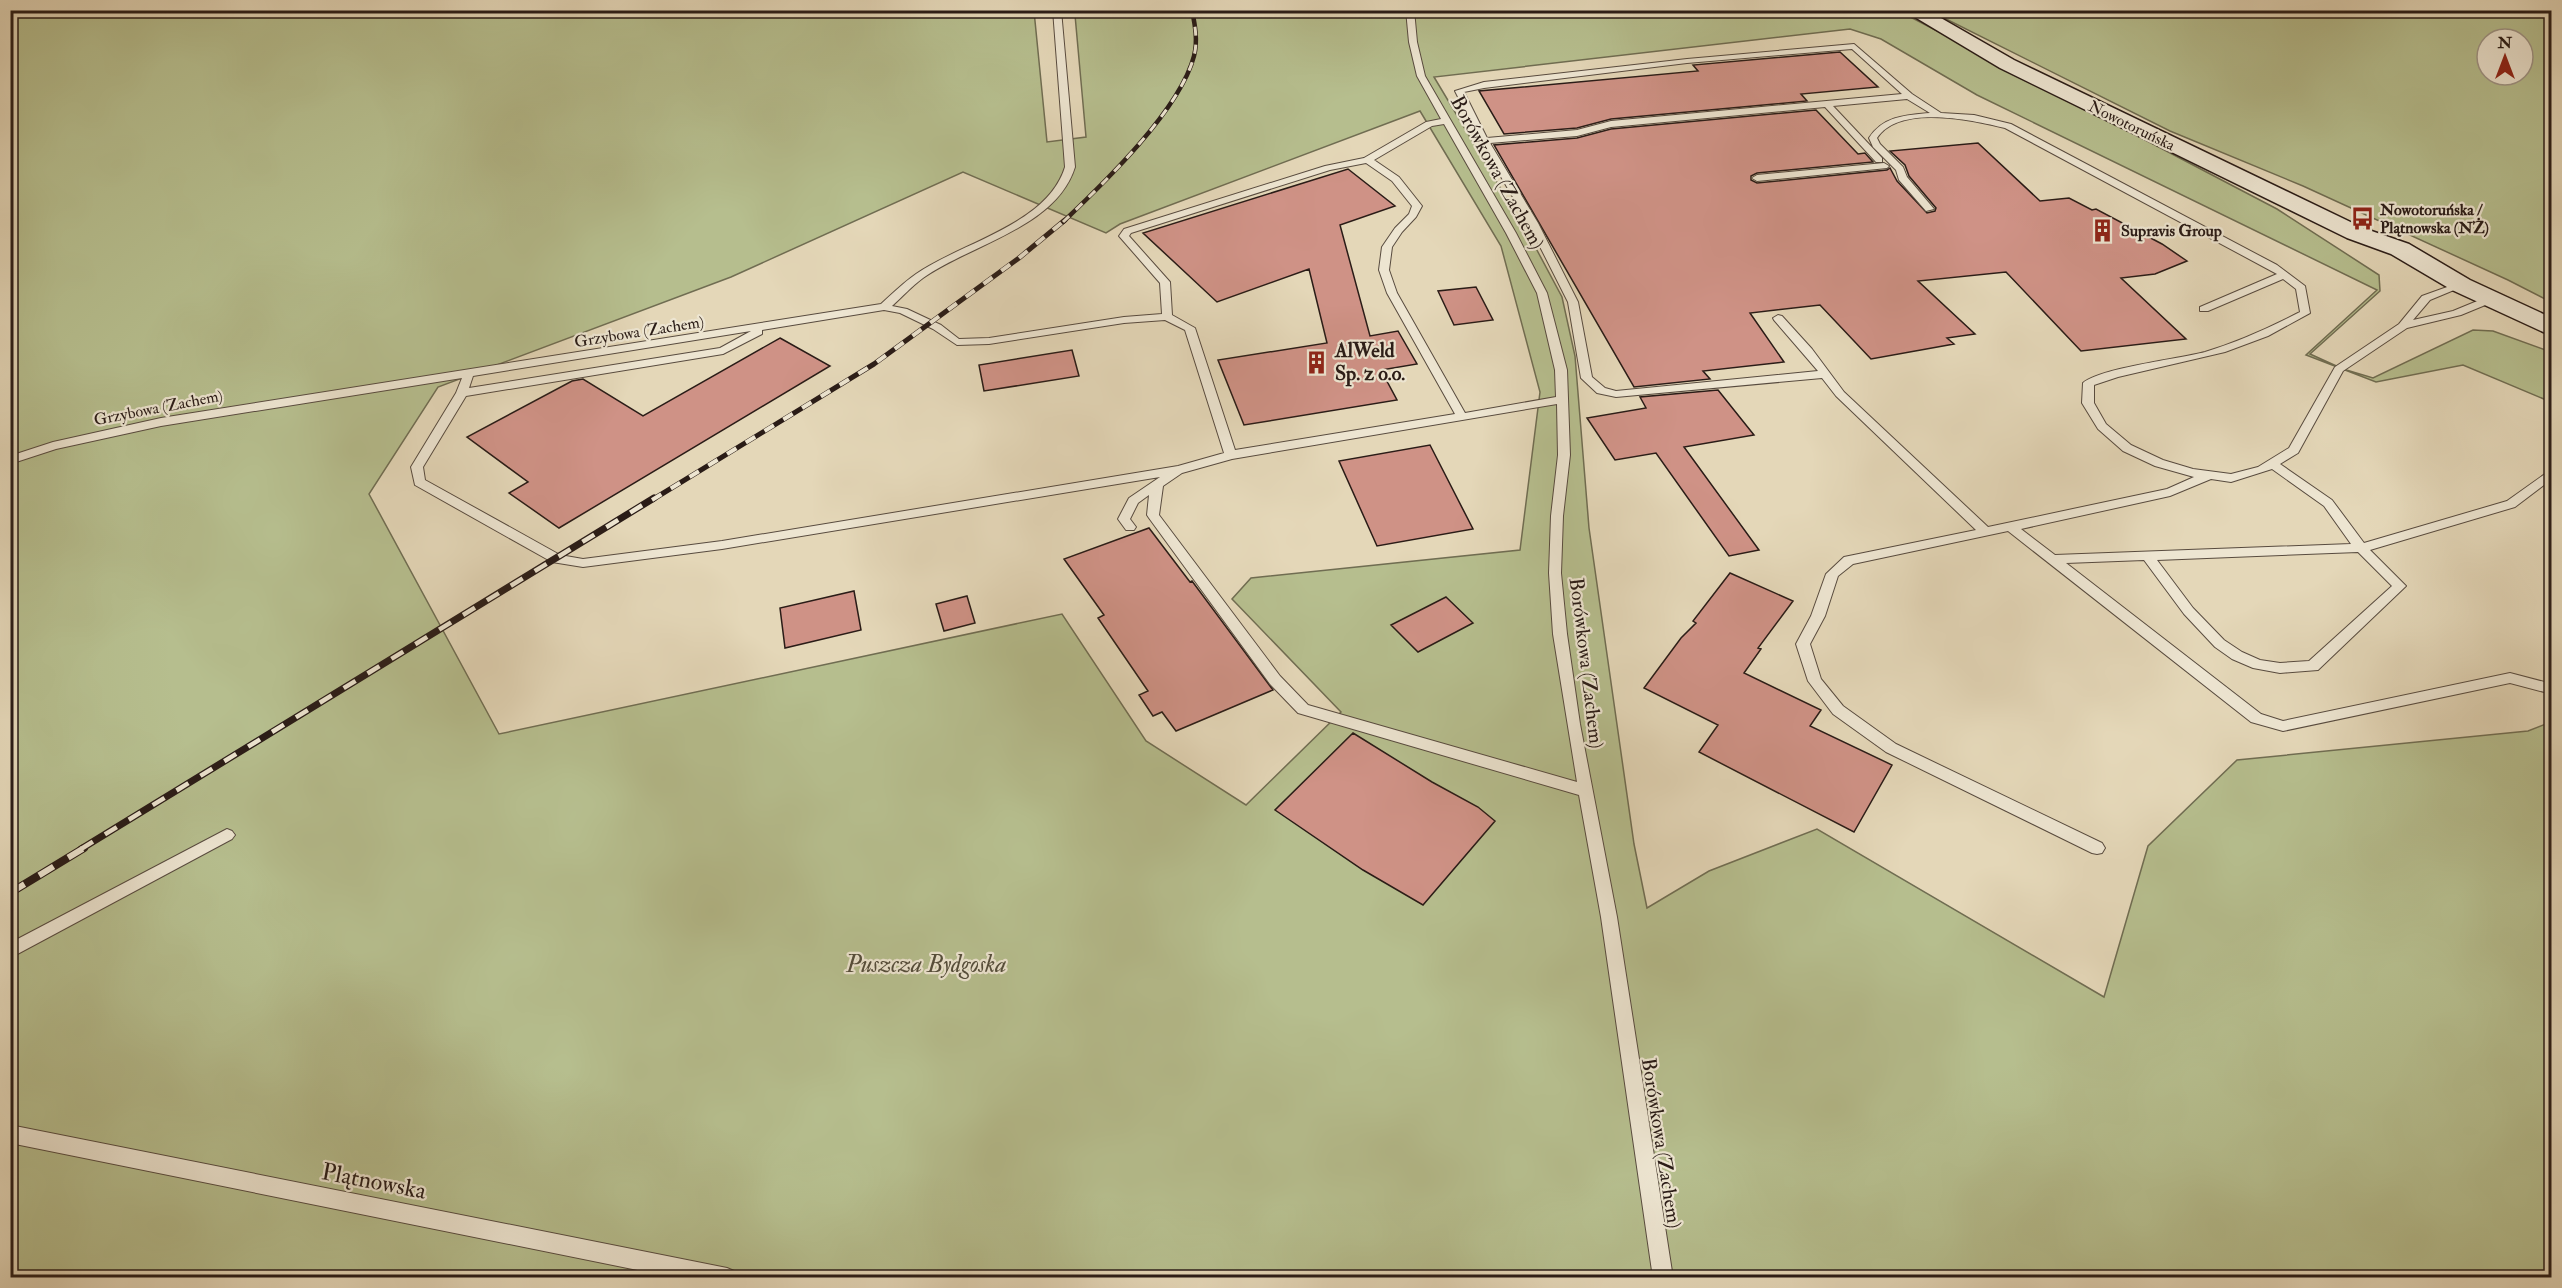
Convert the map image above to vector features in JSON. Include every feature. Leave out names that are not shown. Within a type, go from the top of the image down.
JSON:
[{"type":"main road","name":"Nowotoruńska","points":[[1912,10],[2007,64],[2355,232],[2400,249],[2461,285],[2552,328]]},
{"type":"lane","points":[[884,307],[921,276],[1029,217],[1052,201],[1065,183],[1070,167],[1057,10]]},
{"type":"lane","name":"Borówkowa (Zachem)","points":[[1410,10],[1413,42],[1421,76],[1542,293],[1561,370],[1563,455],[1557,516],[1555,573],[1562,645],[1609,917],[1663,1278]]},
{"type":"lane","points":[[1826,374],[1616,394],[1602,391],[1587,378],[1573,302],[1533,223],[1484,141],[1460,98],[1459,92],[1466,88],[1687,61],[1854,46],[1909,96],[1939,115]]},
{"type":"lane","points":[[1484,141],[1577,133],[1611,124],[1909,96]]},
{"type":"lane","points":[[1827,104],[1884,166],[1902,178],[1929,209]]},
{"type":"lane","points":[[1902,178],[1900,169],[1876,145],[1873,138],[1876,132],[1894,120],[1939,115],[1974,117],[2008,126],[2284,275],[2301,288],[2305,313],[2281,327],[2194,358],[2108,375],[2089,383],[2088,403],[2102,426],[2127,448],[2159,463],[2192,473],[2231,478],[2262,470],[2294,450],[2339,369],[2403,326],[2426,298],[2461,285]]},
{"type":"lane","points":[[1167,317],[1165,282],[1124,236],[1127,231],[1328,168],[1367,160],[1429,124],[1447,121]]},
{"type":"lane","points":[[1367,160],[1383,168],[1399,181],[1417,206],[1413,215],[1398,230],[1387,247],[1384,270],[1392,293],[1462,417]]},
{"type":"lane","points":[[1756,178],[1884,166]]},
{"type":"lane","points":[[2204,309],[2284,275]]},
{"type":"lane","points":[[2403,326],[2457,313],[2492,299]]},
{"type":"lane","points":[[884,307],[903,311],[937,327],[957,342],[989,341],[1124,320],[1167,317],[1190,328],[1231,455]]},
{"type":"lane","name":"Grzybowa (Zachem)","points":[[10,460],[52,446],[161,422],[468,375],[884,307]]},
{"type":"lane","points":[[1778,318],[1808,351],[1840,394],[1986,532]]},
{"type":"lane","points":[[462,393],[723,351],[766,327]]},
{"type":"lane","points":[[468,375],[462,393],[417,468],[419,482],[556,558],[583,563],[722,545],[1178,471],[1231,455],[1562,400]]},
{"type":"lane","points":[[2148,556],[2201,626],[2222,647],[2253,662],[2279,668],[2313,666],[2400,586],[2361,548],[2328,503],[2271,464]]},
{"type":"lane","points":[[1130,527],[1124,519],[1133,501],[1178,471]]},
{"type":"lane","points":[[2053,559],[2361,548],[2511,504],[2552,473]]},
{"type":"lane","points":[[2097,848],[1891,748],[1838,710],[1815,681],[1803,644],[1818,616],[1832,574],[1849,560],[2170,492],[2210,475]]},
{"type":"lane","points":[[1157,484],[1153,516],[1275,680],[1303,709],[1586,791]]},
{"type":"lane","points":[[2011,527],[2256,718],[2283,726],[2510,678],[2552,688]]},
{"type":"lane","points":[[10,951],[227,835]]},
{"type":"lane","name":"Plątnowska","points":[[10,1134],[727,1278]]},
{"type":"green space","name":"Puszcza Bydgoska","points":[[10,11],[1034,11],[1047,142],[1086,137],[1075,15],[1099,11],[1899,11],[2277,209],[2379,275],[2380,291],[2310,354],[2343,369],[2373,378],[2473,330],[2493,331],[2551,352],[2551,402],[2463,365],[2376,382],[2306,355],[2377,290],[1977,95],[1881,39],[1850,29],[1434,77],[1531,239],[1562,297],[1575,356],[1589,528],[1634,844],[1647,908],[1709,871],[1817,829],[2104,997],[2148,846],[2237,760],[2528,731],[2551,722],[2551,1277],[11,1277]],"holes":[[[1420,111],[1501,246],[1540,392],[1520,550],[1251,578],[1232,599],[1341,712],[1246,805],[1146,741],[1062,614],[499,734],[369,494],[438,387],[731,277],[963,172],[1106,233],[1120,224]]]},
{"type":"green space","points":[[1930,11],[2551,11],[2551,302],[2303,186],[2170,131]]},
{"type":"building","points":[[1840,52],[1878,87],[1801,94],[1807,101],[1611,119],[1577,128],[1504,134],[1479,91],[1698,71],[1693,65]]},
{"type":"building","points":[[1816,110],[1858,154],[1865,153],[1873,162],[1757,173],[1751,176],[1751,180],[1757,183],[1890,168],[1897,181],[1927,213],[1935,211],[1936,208],[1909,176],[1905,165],[1890,151],[1978,143],[2040,201],[2069,198],[2092,210],[2096,209],[2162,244],[2187,261],[2155,274],[2121,278],[2186,339],[2081,351],[2006,272],[1918,281],[1975,334],[1947,338],[1954,344],[1871,359],[1820,305],[1750,313],[1784,362],[1703,371],[1710,379],[1634,387],[1494,145],[1577,138],[1611,129]]},
{"type":"building","points":[[1348,169],[1395,206],[1340,225],[1370,336],[1398,331],[1417,364],[1381,370],[1397,400],[1244,425],[1218,360],[1327,343],[1309,269],[1217,302],[1143,233]]},
{"type":"building","points":[[1476,287],[1493,320],[1454,325],[1438,291]]},
{"type":"building","points":[[780,338],[830,366],[559,528],[509,493],[528,482],[467,437],[572,381],[583,379],[643,416]]},
{"type":"building","points":[[1072,350],[1079,376],[984,391],[979,365]]},
{"type":"building","points":[[1718,390],[1754,435],[1684,447],[1759,550],[1729,556],[1656,453],[1615,460],[1587,418],[1646,408],[1640,397]]},
{"type":"building","points":[[1430,445],[1473,529],[1377,546],[1339,461]]},
{"type":"building","points":[[1149,528],[1190,582],[1192,581],[1273,690],[1176,731],[1162,712],[1153,716],[1139,695],[1148,691],[1098,618],[1104,615],[1064,559]]},
{"type":"building","points":[[1730,573],[1793,601],[1758,648],[1761,649],[1744,673],[1821,710],[1810,726],[1892,765],[1854,832],[1699,752],[1718,725],[1644,688],[1681,638],[1696,623],[1693,621]]},
{"type":"building","points":[[854,591],[861,630],[785,648],[780,608]]},
{"type":"building","points":[[967,596],[975,623],[944,631],[936,604]]},
{"type":"building","points":[[1446,597],[1473,623],[1418,652],[1391,625]]},
{"type":"building","points":[[1353,733],[1432,782],[1478,807],[1495,821],[1423,905],[1363,870],[1275,810]]},
{"type":"railway","points":[[1063,222],[1139,145],[1173,99],[1186,77],[1194,56],[1196,33],[1192,10]]},
{"type":"railway","points":[[652,500],[874,364],[1019,258],[1065,220]]},
{"type":"railway","points":[[81,849],[654,498]]},
{"type":"railway","points":[[10,893],[84,848]]},
{"type":"place","name":"Nowotoruńska / Plątnowska (NŻ)","points":[[2362,218]]},
{"type":"place","name":"Supravis Group","points":[[2103,230]]},
{"type":"place","name":"AlWeld Sp. z o.o.","points":[[1317,362]]}]
